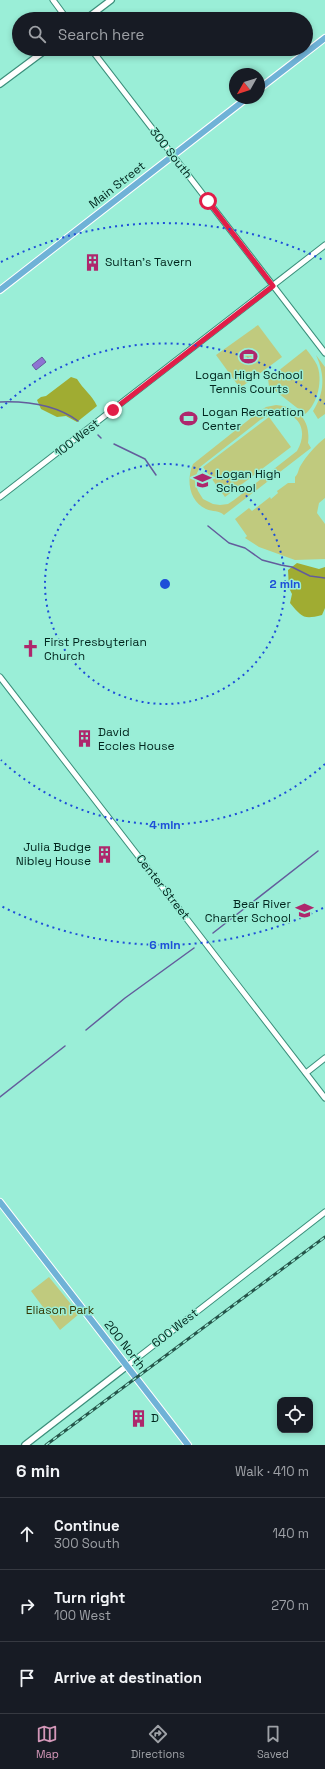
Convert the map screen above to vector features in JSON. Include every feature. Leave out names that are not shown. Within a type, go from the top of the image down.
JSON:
[{"type":"highway","points":[[313,47],[325,38]]},
{"type":"highway","points":[[265,84],[302,56]]},
{"type":"highway","name":"Main Street","points":[[0,290],[239,104]]},
{"type":"highway","name":"200 North","points":[[0,1202],[188,1445]]},
{"type":"main road","points":[[95,12],[111,0]]},
{"type":"main road","points":[[0,84],[37,56]]},
{"type":"main road","name":"600 West","points":[[25,1445],[127,1366]]},
{"type":"street","points":[[52,0],[61,12]]},
{"type":"street","name":"300 South","points":[[96,56],[325,353]]},
{"type":"street","name":"100 West","points":[[0,497],[325,246]]},
{"type":"street","name":"Center Street","points":[[0,677],[325,1098]]},
{"type":"street","points":[[306,1073],[325,1058]]},
{"type":"street","name":"600 West","points":[[127,1366],[325,1212]]},
{"type":"green space","name":"Logan High School Tennis Courts","points":[[258,325],[282,357],[240,388],[216,355]]},
{"type":"green space","points":[[306,349],[317,365],[319,371],[319,384],[316,398],[305,414],[269,386],[268,379]]},
{"type":"green space","points":[[316,355],[325,367],[325,414],[318,419],[313,411],[322,390],[322,376]]},
{"type":"green space","points":[[71,377],[77,379],[97,406],[77,422],[66,416],[57,417],[41,409],[37,400],[46,396]]},
{"type":"green space","points":[[276,405],[284,406],[297,412],[305,421],[308,443],[311,448],[224,515],[220,512],[206,509],[196,501],[190,490],[190,477],[193,464],[266,407]],"holes":[[[275,412],[283,413],[296,419],[302,429],[302,436],[297,451],[228,504],[213,504],[203,499],[195,483],[200,467],[260,420]]]},
{"type":"green space","points":[[269,417],[291,447],[225,497],[203,467]]},
{"type":"green space","points":[[325,438],[325,498],[319,503],[317,513],[325,524],[325,559],[295,560],[259,547],[245,538],[247,536],[235,519],[249,508],[252,511],[270,497],[271,499],[278,493],[277,491],[288,483],[295,483],[295,477],[303,461]]},
{"type":"green space","points":[[297,563],[319,569],[325,567],[325,608],[322,615],[311,617],[303,616],[290,603],[292,594],[289,588],[288,570]]},
{"type":"green space","name":"Eliason Park","points":[[49,1277],[79,1314],[60,1330],[31,1291]]},
{"type":"shaded area","points":[[42,357],[46,362],[36,370],[32,365]]},
{"type":"waterway","points":[[0,402],[20,402],[41,405],[60,411],[78,421]]},
{"type":"waterway","points":[[98,435],[101,438]]},
{"type":"waterway","points":[[114,444],[145,459],[156,475]]},
{"type":"waterway","points":[[208,526],[229,543],[245,548],[262,560],[292,567],[310,576],[325,578]]},
{"type":"waterway","points":[[213,933],[318,851]]},
{"type":"waterway","points":[[86,1030],[125,998],[194,948]]},
{"type":"waterway","points":[[0,1097],[65,1046]]},
{"type":"railway","points":[[46,1445],[325,1237]]},
{"type":"place","name":"Sultan's Tavern","points":[[92,262]]},
{"type":"place","name":"Logan High School Tennis Courts","points":[[249,356]]},
{"type":"place","name":"Logan Recreation Center","points":[[189,419]]},
{"type":"place","name":"Logan High School","points":[[203,481]]},
{"type":"place","name":"First Presbyterian Church","points":[[31,649]]},
{"type":"place","name":"David Eccles House","points":[[85,739]]},
{"type":"place","name":"Julia Budge Nibley House","points":[[104,854]]},
{"type":"place","name":"Bear River Charter School","points":[[304,911]]},
{"type":"place","name":"D","points":[[138,1418]]},
{"type":"route","points":[[113,410],[273,286],[208,201]]}]
